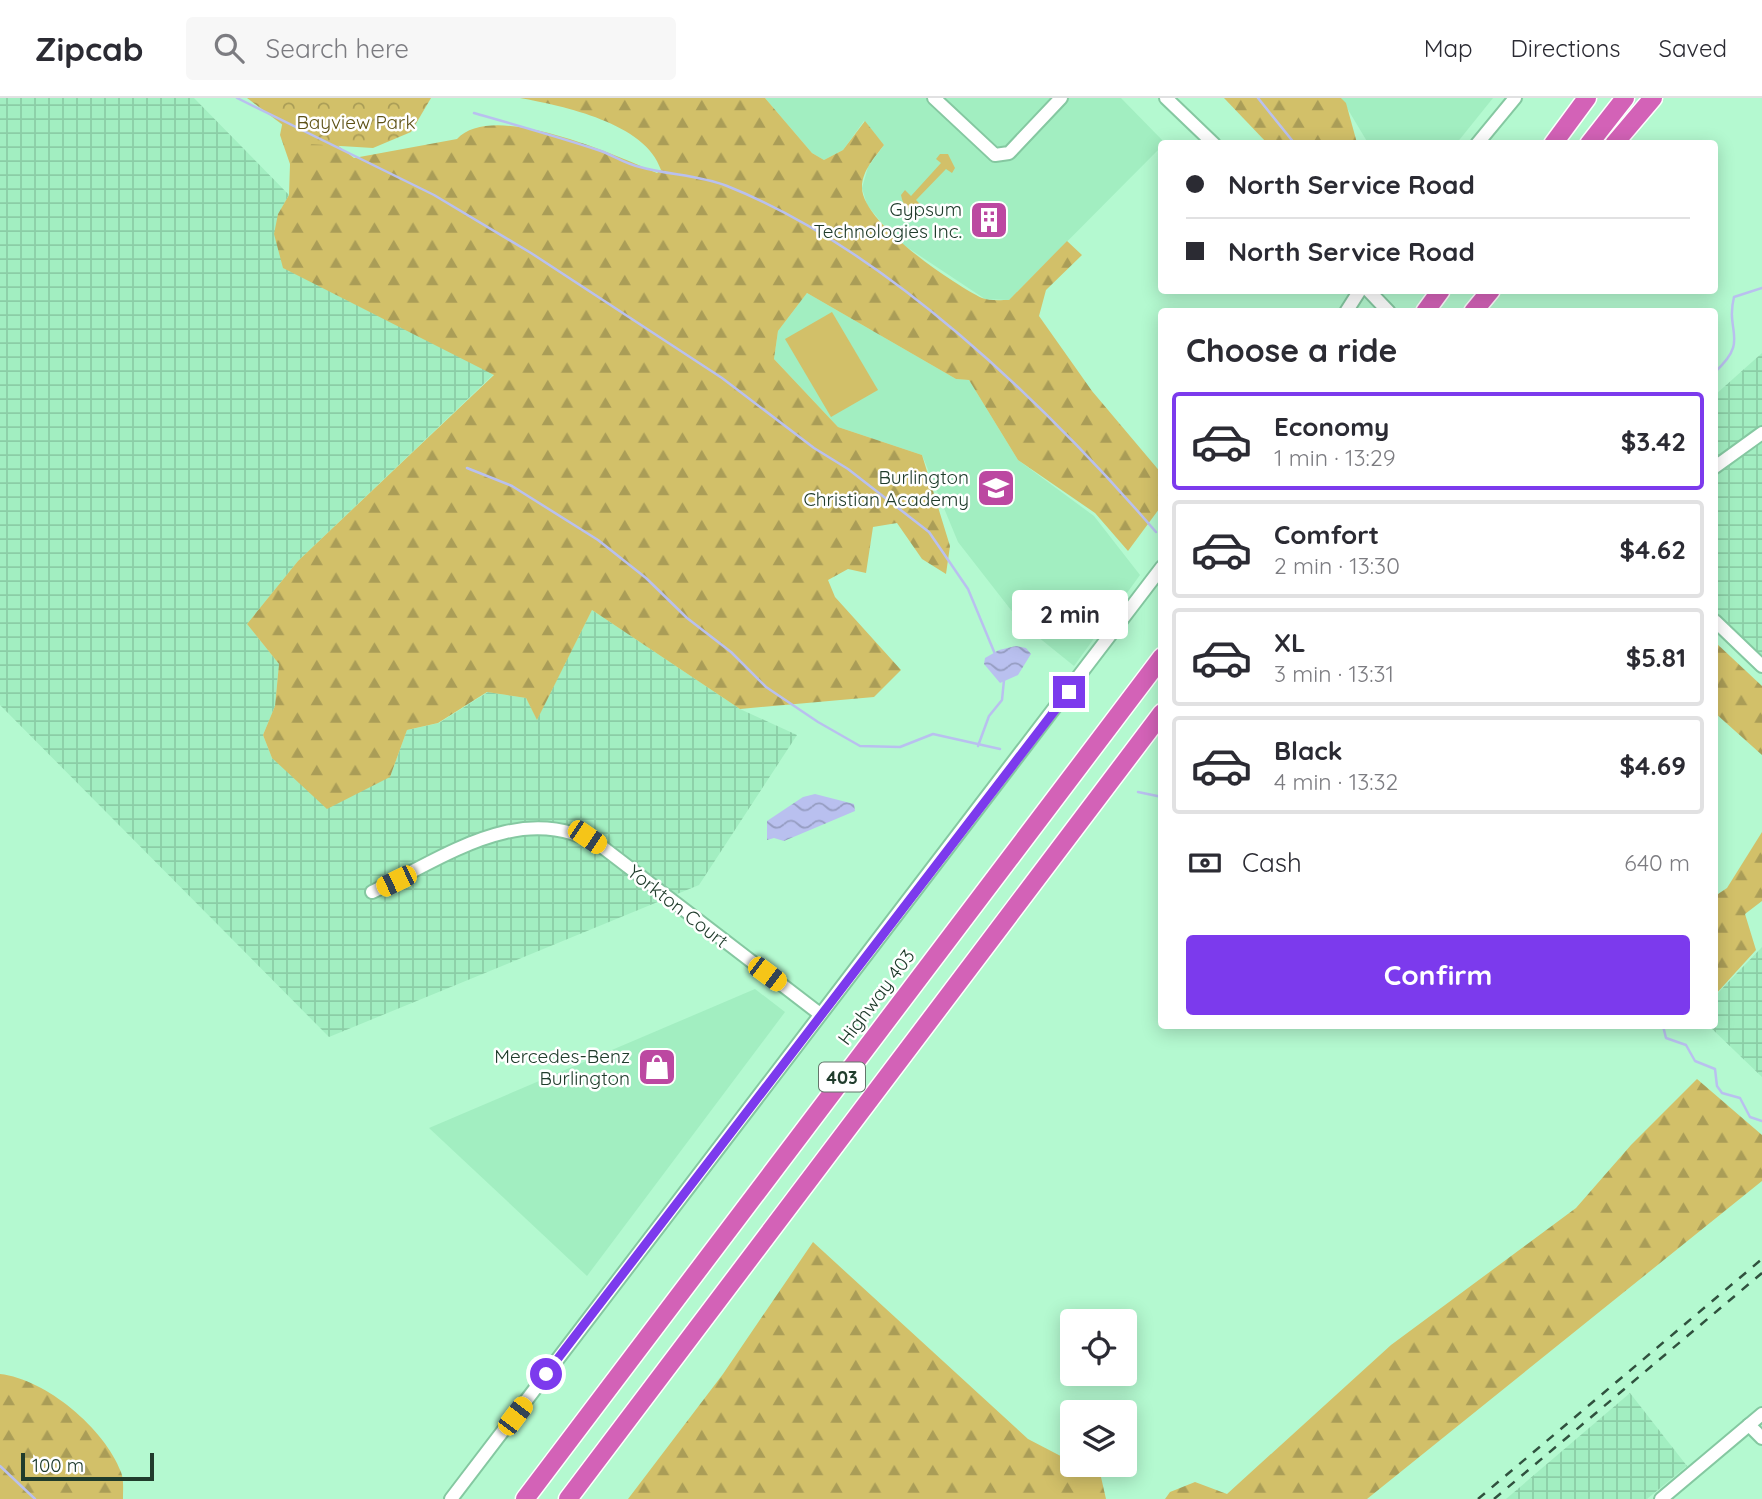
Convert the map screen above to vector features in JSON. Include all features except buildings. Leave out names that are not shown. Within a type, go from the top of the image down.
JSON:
[{"type":"highway","points":[[1556,140],[1587,98]]},
{"type":"highway","points":[[1592,140],[1625,98]]},
{"type":"highway","points":[[1618,140],[1653,98]]},
{"type":"highway","points":[[1476,308],[1488,294]]},
{"type":"highway","name":"Highway 403","points":[[525,1499],[1158,662]]},
{"type":"highway","name":"403","points":[[568,1499],[1158,718]]},
{"type":"street","points":[[934,98],[995,155],[1009,153],[1061,98]]},
{"type":"street","points":[[1166,98],[1210,140]]},
{"type":"street","points":[[1480,140],[1514,98]]},
{"type":"street","points":[[1372,294],[1386,308]]},
{"type":"street","points":[[1718,465],[1762,433]]},
{"type":"street","points":[[451,1499],[1158,572]]},
{"type":"street","points":[[1718,624],[1762,666]]},
{"type":"street","name":"Yorkton Court","points":[[372,892],[489,836],[518,828],[546,826],[567,829],[587,837],[605,849],[820,1014]]},
{"type":"street","points":[[1661,1499],[1762,1414]]},
{"type":"street","points":[[1749,1425],[1762,1438]]},
{"type":"shaded area","points":[[0,98],[194,98],[289,195],[278,214],[284,268],[494,374],[298,561],[247,624],[279,664],[275,706],[263,735],[272,758],[288,770],[390,777],[407,730],[439,723],[488,692],[526,698],[537,719],[592,610],[740,709],[797,735],[699,885],[329,1037],[0,705]]},
{"type":"shaded area","points":[[765,98],[1121,98],[1162,140],[1158,140],[1158,150],[1009,300],[985,299],[896,240],[867,205],[862,188],[868,167],[884,145],[864,121],[843,150],[824,160],[812,153]]},
{"type":"shaded area","points":[[1341,98],[1493,98],[1459,140],[1366,140]]},
{"type":"shaded area","name":"Burlington Christian Academy","points":[[807,293],[956,379],[969,380],[1018,460],[1094,516],[1140,575],[1074,666],[1022,624],[958,542],[922,455],[838,427],[774,359],[778,331]]},
{"type":"shaded area","points":[[1762,353],[1762,662],[1718,619],[1718,392]]},
{"type":"shaded area","points":[[1762,947],[1762,1077],[1712,1029],[1718,1029],[1718,993]]},
{"type":"shaded area","points":[[755,989],[785,1012],[587,1276],[429,1128]]},
{"type":"shaded area","points":[[1630,1393],[1687,1466],[1647,1499],[1506,1499]]},
{"type":"green space","name":"Bayview Park","points":[[247,98],[431,98],[411,132],[373,148],[308,144]]},
{"type":"green space","points":[[520,98],[765,98],[812,153],[824,160],[843,150],[865,121],[884,145],[864,175],[862,187],[866,201],[876,217],[931,266],[985,299],[1009,300],[1067,241],[1082,255],[1046,290],[1039,316],[1092,391],[1158,469],[1158,510],[1128,551],[1095,513],[1018,460],[969,380],[956,379],[807,293],[778,331],[774,359],[838,427],[922,455],[950,546],[946,574],[922,559],[897,523],[873,527],[866,573],[848,569],[828,580],[835,597],[901,670],[874,697],[740,709],[592,610],[537,720],[526,698],[487,692],[438,723],[407,730],[390,777],[327,809],[272,758],[263,735],[275,706],[279,664],[247,624],[298,561],[494,375],[283,268],[274,234],[278,214],[289,195],[290,164],[280,135],[283,120],[293,111],[354,158],[457,139],[474,129],[498,125],[555,135],[657,173],[661,170],[652,154],[639,140],[601,119]]},
{"type":"green space","points":[[1224,98],[1341,98],[1346,103],[1356,140],[1264,140]]},
{"type":"green space","points":[[940,154],[948,154],[955,168],[952,173],[946,169],[916,200],[922,206],[916,210],[907,207],[901,195],[905,190],[911,196],[941,163],[936,159]]},
{"type":"green space","points":[[832,312],[878,390],[831,417],[785,339]]},
{"type":"green space","points":[[1718,645],[1762,686],[1762,755],[1718,716]]},
{"type":"green space","points":[[1762,832],[1762,901],[1745,914],[1756,950],[1718,992],[1718,894],[1727,888]]},
{"type":"green space","points":[[1697,1079],[1762,1135],[1762,1181],[1367,1499],[1165,1499],[1170,1492],[1195,1482],[1227,1494],[1391,1345],[1576,1208],[1631,1145]]},
{"type":"green space","points":[[813,1242],[1028,1439],[1060,1456],[1060,1477],[1101,1477],[1106,1499],[628,1499],[723,1374]]},
{"type":"green space","points":[[0,1374],[36,1385],[88,1423],[102,1439],[121,1472],[123,1499],[0,1499]]},
{"type":"water","points":[[1016,646],[1026,648],[1031,654],[1018,675],[1000,683],[984,664],[985,658],[999,650]]},
{"type":"water","points":[[815,794],[854,804],[855,811],[784,841],[774,838],[767,840],[767,821],[803,797]]},
{"type":"waterway","points":[[237,98],[434,195],[531,253],[722,378],[814,448],[848,469],[929,532],[968,589],[995,654]]},
{"type":"waterway","points":[[1258,98],[1292,140]]},
{"type":"waterway","points":[[474,113],[601,151],[635,166],[727,186],[787,214],[846,249],[904,290],[1014,383],[1113,483],[1156,532]]},
{"type":"waterway","points":[[1718,369],[1734,344],[1734,297],[1762,288]]},
{"type":"waterway","points":[[467,468],[512,486],[598,540],[646,578],[687,618],[731,652],[766,687],[860,746],[900,747],[933,734],[1000,749]]},
{"type":"waterway","points":[[978,746],[989,716],[1002,700],[1004,680]]},
{"type":"waterway","points":[[1138,792],[1158,796]]},
{"type":"waterway","points":[[1664,1029],[1666,1038],[1686,1045],[1695,1061],[1715,1069],[1717,1086],[1722,1093],[1740,1098],[1750,1117],[1762,1121]]},
{"type":"waterway","points":[[0,1466],[35,1499]]},
{"type":"railway","points":[[1478,1499],[1762,1259]]},
{"type":"railway","points":[[1494,1499],[1762,1273]]},
{"type":"place","name":"Gypsum Technologies Inc.","points":[[989,220]]},
{"type":"place","name":"Burlington Christian Academy","points":[[996,488]]},
{"type":"place","name":"Mercedes-Benz Burlington","points":[[657,1067]]},
{"type":"route","points":[[546,1374],[1069,692]]}]
